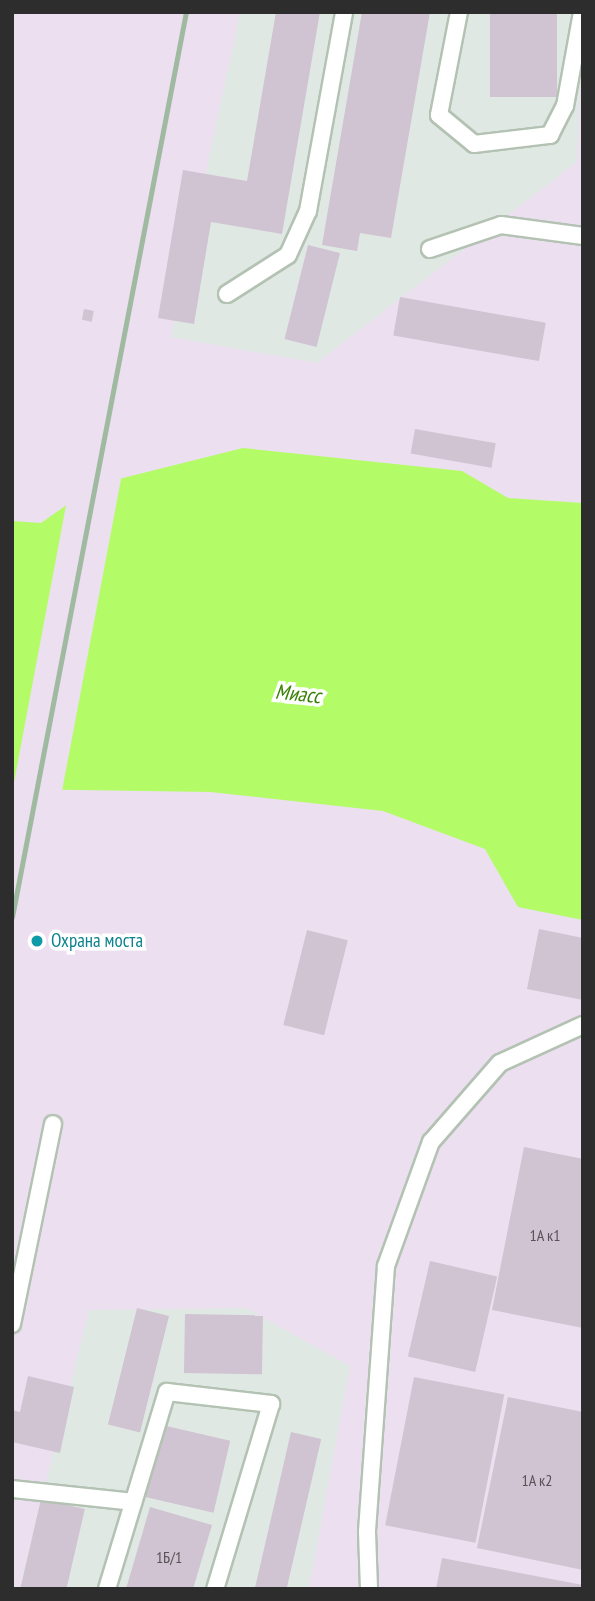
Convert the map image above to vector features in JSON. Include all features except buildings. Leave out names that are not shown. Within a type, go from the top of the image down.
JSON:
[{"type":"lane","points":[[227,294],[288,255],[308,211],[344,12]]},
{"type":"lane","points":[[459,12],[439,115],[474,144],[550,135],[565,106],[582,12]]},
{"type":"lane","points":[[430,248],[501,225],[583,236]]},
{"type":"lane","points":[[369,1589],[366,1531],[386,1266],[431,1142],[500,1063],[583,1025]]},
{"type":"lane","points":[[12,1324],[53,1124]]},
{"type":"lane","points":[[107,1589],[167,1392],[271,1404],[215,1589]]},
{"type":"lane","points":[[12,1489],[133,1502]]},
{"type":"shaded area","points":[[240,12],[583,12],[577,162],[317,363],[171,337]]},
{"type":"shaded area","points":[[246,1308],[350,1366],[309,1589],[19,1589],[89,1310]]},
{"type":"water","name":"Миасс","points":[[243,448],[462,471],[508,498],[583,503],[583,920],[518,907],[485,849],[383,811],[210,792],[12,789],[12,521],[41,523],[95,485]]},
{"type":"pier","points":[[122,474],[62,791],[12,793],[67,500],[93,482]]},
{"type":"railway","points":[[12,917],[186,12]]},
{"type":"place","name":"Охрана моста","points":[[37,941]]}]
